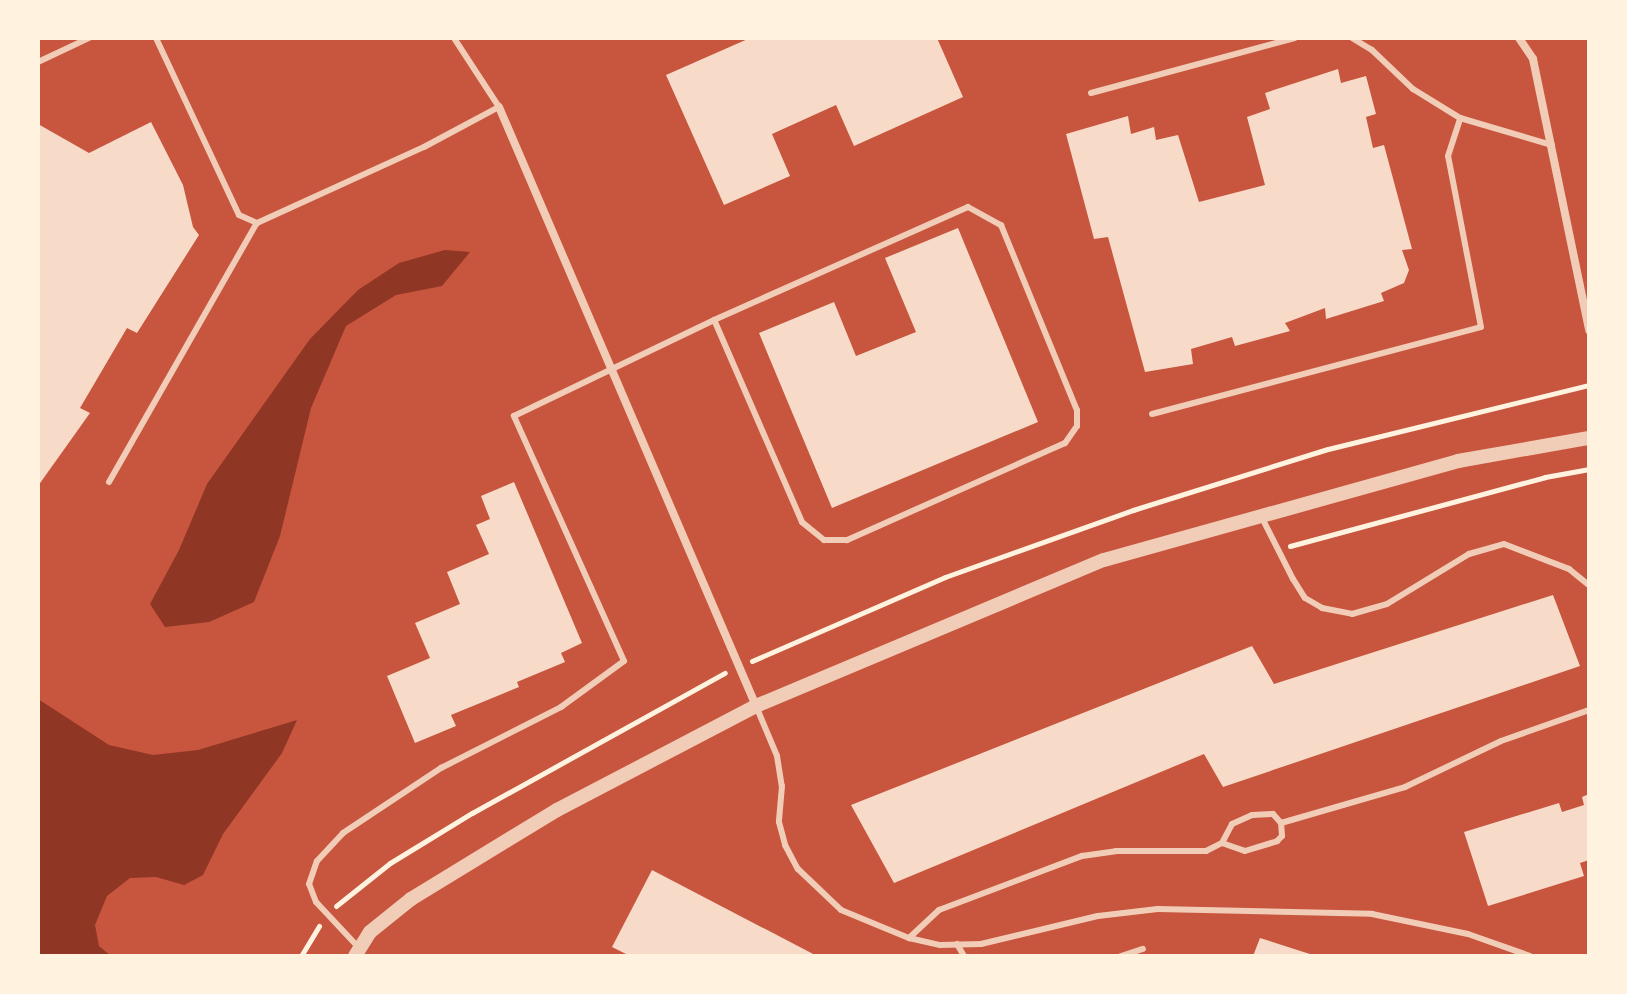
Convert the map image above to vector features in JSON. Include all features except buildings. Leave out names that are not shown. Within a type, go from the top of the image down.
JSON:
[{"type":"street","points":[[1519,38],[1533,59],[1589,330]]},
{"type":"street","points":[[499,107],[756,706]]},
{"type":"street","points":[[358,953],[370,932],[411,899],[543,818],[756,706],[1104,560],[1458,461],[1589,438]]},
{"type":"lane","points":[[38,62],[89,38]]},
{"type":"lane","points":[[156,38],[239,215],[257,223]]},
{"type":"lane","points":[[109,482],[257,223],[424,147],[499,107],[454,38]]},
{"type":"lane","points":[[1091,93],[1295,38]]},
{"type":"lane","points":[[1352,38],[1372,50],[1413,89],[1460,118],[1552,145]]},
{"type":"lane","points":[[1152,414],[1481,327],[1448,156],[1460,118]]},
{"type":"lane","points":[[358,953],[316,902],[309,884],[317,861],[343,833],[441,768],[561,707],[624,661],[514,416],[609,368],[714,320],[968,207],[1001,225],[1077,410],[1077,426],[1065,443],[847,540],[824,540],[802,522],[714,320]]},
{"type":"lane","points":[[1261,516],[1305,598],[1322,608],[1352,614],[1387,604],[1469,554],[1504,544],[1569,569],[1589,585]]},
{"type":"lane","points":[[756,706],[777,756],[782,786],[779,822],[785,845],[798,869],[841,910],[909,938],[981,944],[1098,916],[1173,909],[1372,914],[1468,934],[1530,956]]},
{"type":"lane","points":[[1281,823],[1405,787],[1501,741],[1589,710]]},
{"type":"lane","points":[[909,938],[939,910],[1082,856],[1116,851],[1206,851],[1222,843],[1232,824],[1252,815],[1273,814],[1281,823],[1282,836],[1266,845],[1245,851],[1222,843]]},
{"type":"lane","points":[[957,944],[964,956]]},
{"type":"lane","points":[[1121,956],[1143,949]]},
{"type":"path","points":[[1278,550],[1545,477],[1589,469]]},
{"type":"shaded area","points":[[445,250],[470,252],[442,286],[396,295],[346,326],[311,408],[280,536],[254,602],[209,622],[165,627],[150,604],[179,550],[207,484],[310,339],[358,290],[399,263]]},
{"type":"shaded area","points":[[38,699],[109,745],[153,755],[198,750],[297,720],[282,753],[223,834],[203,875],[184,885],[156,877],[130,878],[107,896],[95,925],[99,946],[111,956],[38,956]]}]
